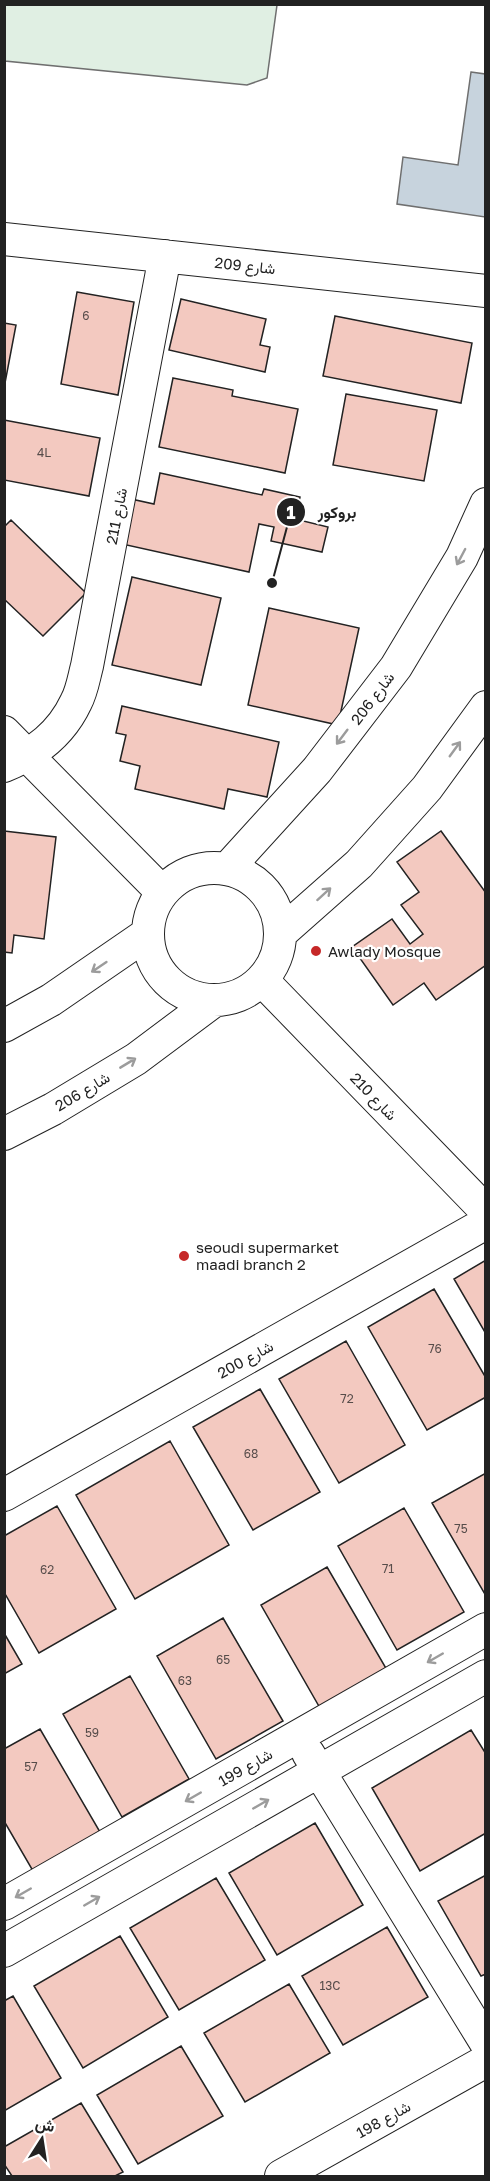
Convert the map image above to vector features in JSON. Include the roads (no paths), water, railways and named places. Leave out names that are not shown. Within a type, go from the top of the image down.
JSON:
[{"type":"street","name":"شارع 209","points":[[4,239],[486,291]]},
{"type":"street","name":"شارع 211","points":[[17,761],[57,732],[77,701],[87,666],[165,256]]},
{"type":"street","name":"شارع 206","points":[[226,869],[317,770],[396,667],[462,557],[486,504]]},
{"type":"street","points":[[280,933],[366,855],[427,788],[486,707]]},
{"type":"street","points":[[4,732],[17,761],[162,892]]},
{"type":"street","points":[[202,869],[226,869],[248,877],[265,892],[276,910],[280,933],[276,958],[262,980],[241,995],[215,1000],[189,996],[167,981],[153,959],[147,934],[151,912],[162,892],[180,877],[202,869]]},
{"type":"street","points":[[4,1026],[51,1000],[147,934]]},
{"type":"street","name":"شارع 210","points":[[262,980],[486,1211]]},
{"type":"street","name":"شارع 206","points":[[4,1134],[53,1109],[136,1059],[215,1000]]},
{"type":"street","name":"شارع 200","points":[[4,1495],[486,1223]]},
{"type":"street","name":"شارع 199","points":[[4,1904],[486,1629]]},
{"type":"street","points":[[4,1951],[486,1676]]},
{"type":"street","points":[[298,1737],[486,2043]]},
{"type":"street","name":"شارع 198","points":[[281,2176],[486,2061]]},
{"type":"place","name":"بروكور","points":[[272,583]]},
{"type":"place","name":"Awlady Mosque","points":[[316,951]]},
{"type":"place","name":"seoudi supermarket maadi branch 2","points":[[184,1256]]}]
